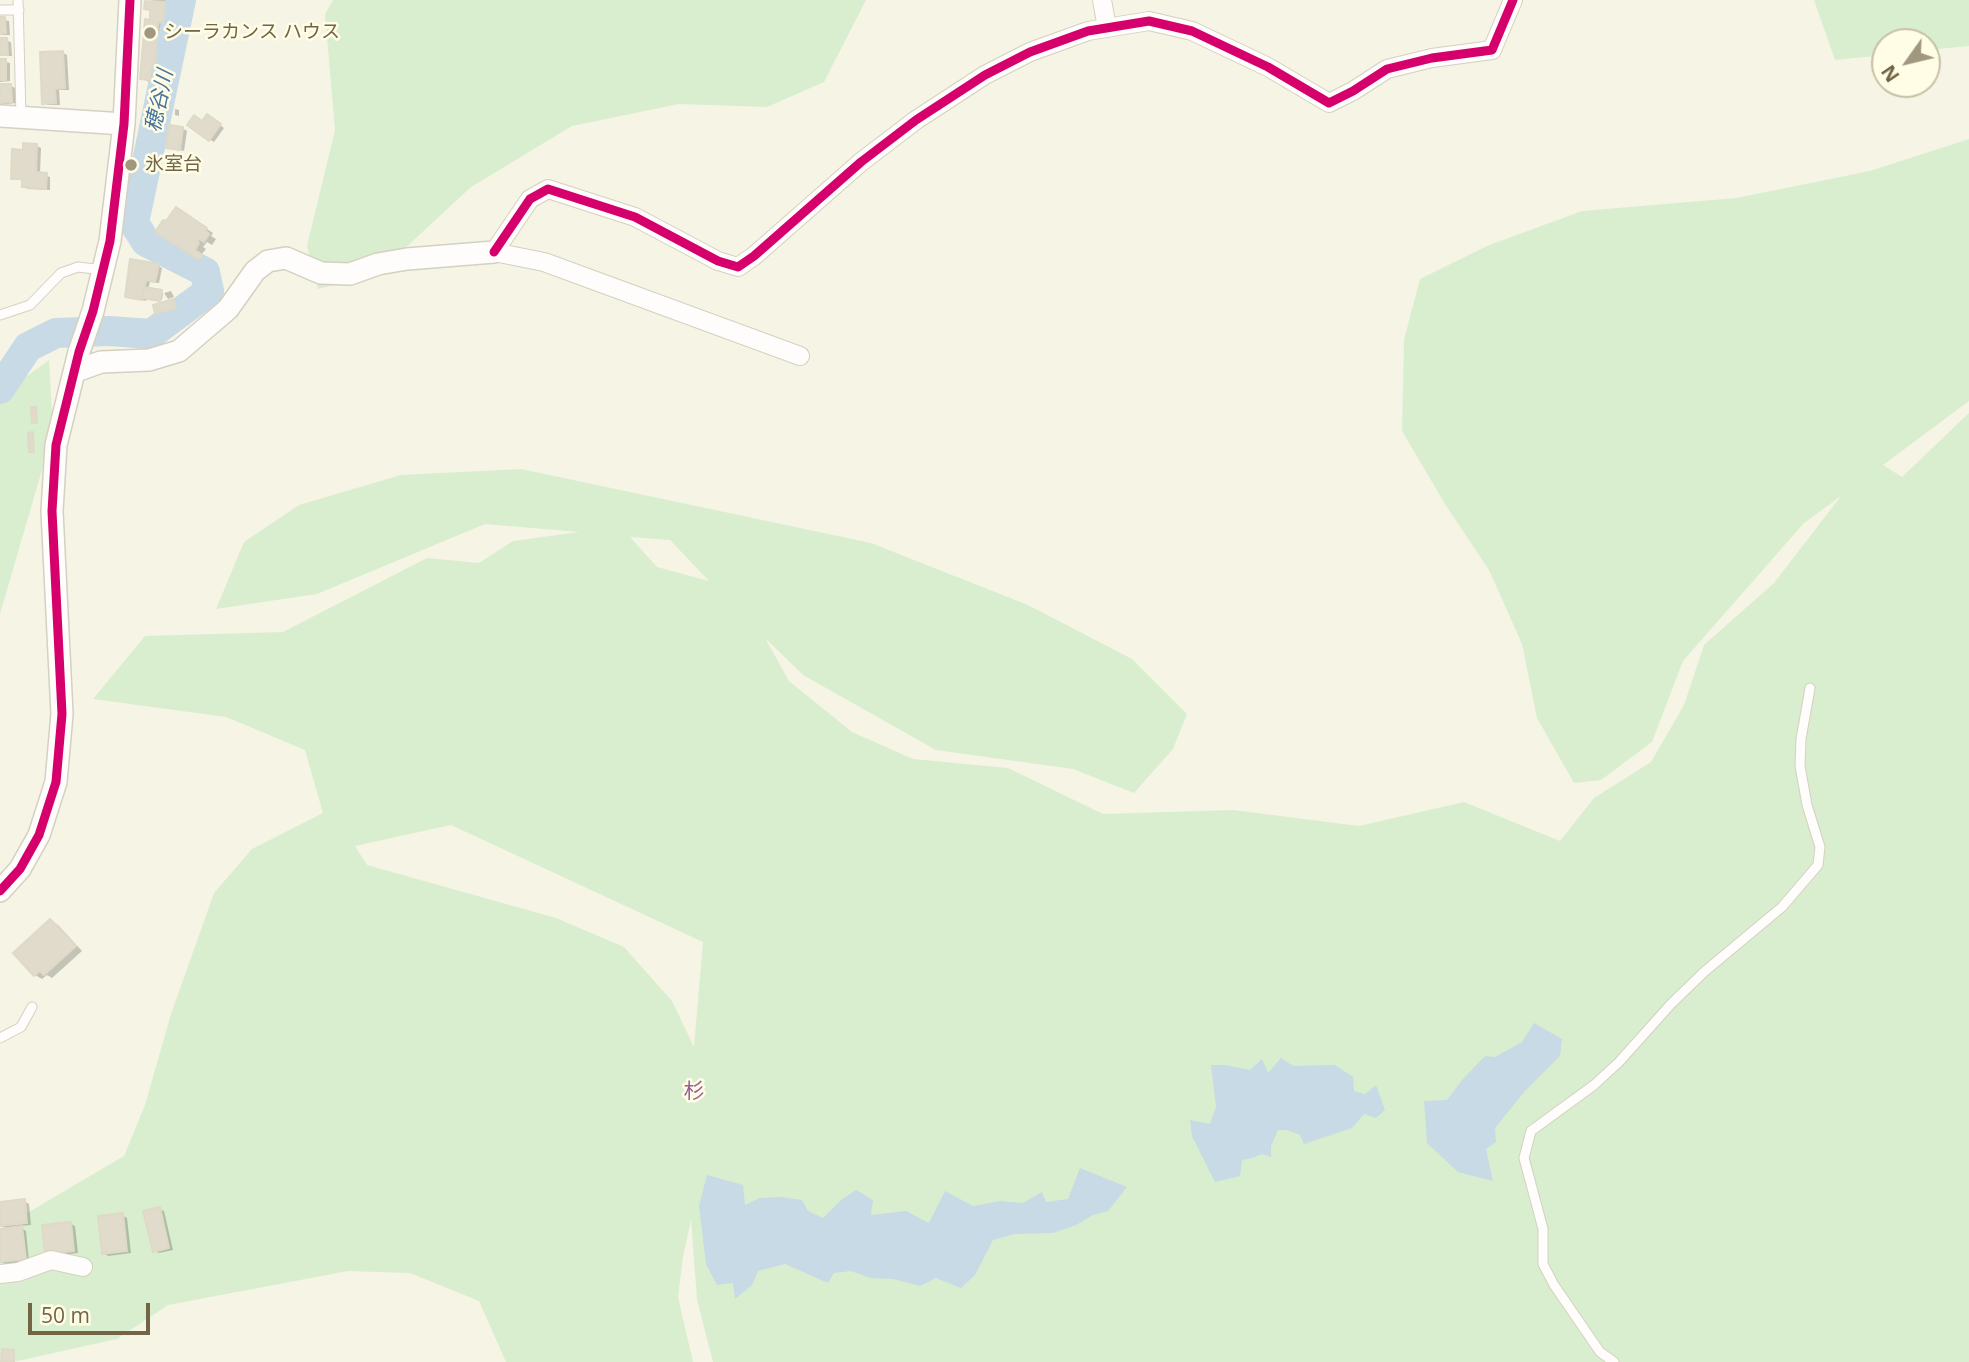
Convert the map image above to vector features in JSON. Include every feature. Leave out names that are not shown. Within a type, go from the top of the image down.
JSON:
[{"type":"street","points":[[0,891],[20,869],[39,835],[56,782],[62,714],[52,511],[56,445],[110,241],[124,124],[130,0]]},
{"type":"street","points":[[1102,0],[1107,28]]},
{"type":"street","points":[[494,252],[530,199],[548,190],[635,217],[718,261],[738,267],[861,162],[927,112],[985,75],[1030,52],[1088,31],[1149,21],[1192,31],[1268,67],[1329,103],[1387,69],[1433,58],[1492,50],[1513,0]]},
{"type":"street","points":[[11,116],[124,124]]},
{"type":"street","points":[[77,362],[149,360],[179,351],[228,309],[255,271],[268,261],[286,258],[321,273],[350,274],[377,264],[407,259],[494,252],[544,262],[800,356]]},
{"type":"street","points":[[0,1274],[18,1272],[51,1260],[83,1267]]},
{"type":"lane","points":[[0,10],[18,5],[11,116]]},
{"type":"lane","points":[[0,315],[30,305],[61,273],[78,267],[103,270]]},
{"type":"lane","points":[[1614,1362],[1600,1352],[1553,1285],[1543,1264],[1543,1229],[1524,1158],[1531,1131],[1594,1085],[1619,1062],[1671,1004],[1704,972],[1782,907],[1818,865],[1820,847],[1807,805],[1800,766],[1801,739],[1810,688]]},
{"type":"lane","points":[[0,1038],[21,1027],[32,1007]]},
{"type":"green space","points":[[333,0],[866,0],[824,82],[767,107],[679,104],[572,126],[471,187],[376,275],[318,289],[307,246],[335,130],[325,14]]},
{"type":"green space","points":[[1814,0],[1969,0],[1969,46],[1941,49],[1941,28],[1871,28],[1871,56],[1835,60]]},
{"type":"green space","points":[[1969,139],[1969,401],[1883,465],[1902,477],[1969,413],[1969,1362],[713,1362],[697,1300],[691,1220],[678,1297],[693,1362],[506,1362],[479,1301],[410,1273],[348,1271],[168,1305],[117,1339],[13,1362],[0,1362],[0,1229],[124,1156],[145,1105],[171,1014],[214,893],[252,849],[323,813],[305,750],[226,717],[93,699],[145,636],[283,632],[427,558],[479,563],[513,541],[579,532],[485,524],[317,594],[216,609],[244,542],[299,505],[401,475],[521,469],[871,543],[1028,605],[1132,659],[1187,714],[1173,749],[1134,793],[1073,769],[936,750],[803,675],[765,638],[789,681],[852,732],[913,759],[1008,768],[1103,814],[1233,810],[1359,826],[1464,802],[1560,841],[1594,798],[1651,762],[1684,705],[1704,645],[1774,583],[1841,496],[1804,523],[1683,661],[1652,742],[1601,780],[1574,783],[1537,718],[1522,644],[1489,570],[1445,504],[1402,431],[1404,340],[1420,279],[1487,246],[1582,211],[1736,198],[1870,171]],"holes":[[[630,537],[670,540],[709,581],[657,567]],[[451,825],[703,942],[694,1047],[672,1001],[624,947],[556,918],[367,865],[355,846]]]},
{"type":"green space","points":[[49,360],[53,432],[0,614],[0,396]]},
{"type":"water","points":[[1534,1023],[1562,1039],[1560,1056],[1525,1091],[1495,1128],[1496,1142],[1486,1149],[1493,1181],[1458,1172],[1427,1143],[1424,1101],[1447,1100],[1485,1056],[1495,1057],[1522,1042]]},
{"type":"water","points":[[1281,1058],[1293,1066],[1335,1065],[1353,1077],[1354,1091],[1365,1094],[1376,1085],[1385,1110],[1376,1118],[1364,1114],[1352,1128],[1304,1144],[1300,1135],[1278,1130],[1271,1146],[1271,1157],[1262,1154],[1242,1160],[1240,1176],[1215,1182],[1192,1136],[1190,1120],[1210,1124],[1216,1107],[1211,1065],[1250,1070],[1262,1059],[1268,1073]]},
{"type":"water","points":[[1080,1168],[1127,1187],[1108,1211],[1093,1215],[1076,1225],[1053,1233],[1015,1234],[993,1240],[975,1275],[961,1288],[936,1278],[920,1286],[893,1279],[870,1278],[851,1271],[834,1273],[828,1283],[785,1264],[758,1271],[752,1285],[735,1299],[733,1283],[717,1285],[706,1264],[699,1206],[707,1175],[743,1185],[745,1205],[760,1198],[802,1200],[808,1211],[823,1218],[856,1190],[873,1200],[871,1215],[906,1211],[929,1223],[945,1191],[973,1206],[1000,1201],[1023,1203],[1042,1192],[1046,1202],[1068,1199]]},
{"type":"building","name":"シーラカンス ハウス","points":[[145,1],[165,2],[163,23],[158,22],[155,68],[151,68],[150,80],[140,79],[145,19],[150,20],[150,10],[144,9]]},
{"type":"building","points":[[0,17],[5,17],[6,33],[0,34]]},
{"type":"building","points":[[0,38],[7,38],[8,55],[0,55]]},
{"type":"building","points":[[63,51],[65,88],[55,89],[56,103],[42,104],[40,52]]},
{"type":"building","points":[[0,59],[6,59],[6,80],[0,80]]},
{"type":"building","points":[[0,84],[11,84],[12,102],[0,103]]},
{"type":"building","points":[[207,114],[221,124],[209,141],[187,125],[194,115],[202,121]]},
{"type":"building","points":[[169,125],[183,127],[180,150],[166,148]]},
{"type":"building","points":[[23,143],[37,144],[36,172],[47,173],[46,189],[22,187],[22,179],[11,179],[12,149],[23,150]]},
{"type":"building","points":[[176,207],[207,228],[205,230],[209,234],[204,242],[199,239],[195,250],[203,255],[199,260],[155,232]]},
{"type":"building","points":[[130,259],[159,264],[155,282],[146,280],[142,300],[125,297]]},
{"type":"building","points":[[144,287],[162,290],[160,301],[142,298]]},
{"type":"building","points":[[174,299],[176,308],[155,314],[153,305]]},
{"type":"building","points":[[31,407],[36,407],[37,423],[32,423]]},
{"type":"building","points":[[33,432],[34,452],[29,452],[28,433]]},
{"type":"building","points":[[50,919],[76,946],[44,975],[40,971],[34,976],[13,953]]},
{"type":"building","points":[[25,1199],[27,1223],[0,1226],[0,1202]]},
{"type":"building","points":[[160,1207],[169,1248],[153,1252],[143,1211]]},
{"type":"building","points":[[123,1213],[127,1251],[102,1254],[98,1216]]},
{"type":"building","points":[[71,1222],[74,1251],[45,1254],[42,1225]]},
{"type":"building","points":[[22,1226],[26,1259],[0,1262],[0,1229]]},
{"type":"building","points":[[2,1349],[14,1350],[14,1362],[1,1362]]},
{"type":"waterway","name":"穂谷川","points":[[0,389],[28,347],[56,333],[109,331],[151,334],[209,291],[205,272],[146,242],[134,223],[181,0]]},
{"type":"cycle path","points":[[0,891],[20,869],[39,835],[56,782],[62,714],[52,511],[56,445],[110,241],[124,124],[130,0]]},
{"type":"cycle path","points":[[494,252],[530,199],[548,189],[635,217],[718,261],[738,267],[861,162],[916,120],[985,75],[1030,52],[1088,31],[1149,21],[1192,31],[1268,67],[1329,103],[1387,69],[1432,58],[1492,50],[1513,0]]},
{"type":"place","name":"シーラカンス ハウス","points":[[150,33]]},
{"type":"place","name":"氷室台","points":[[131,165]]},
{"type":"district","name":"杉","points":[[694,1092]]}]
